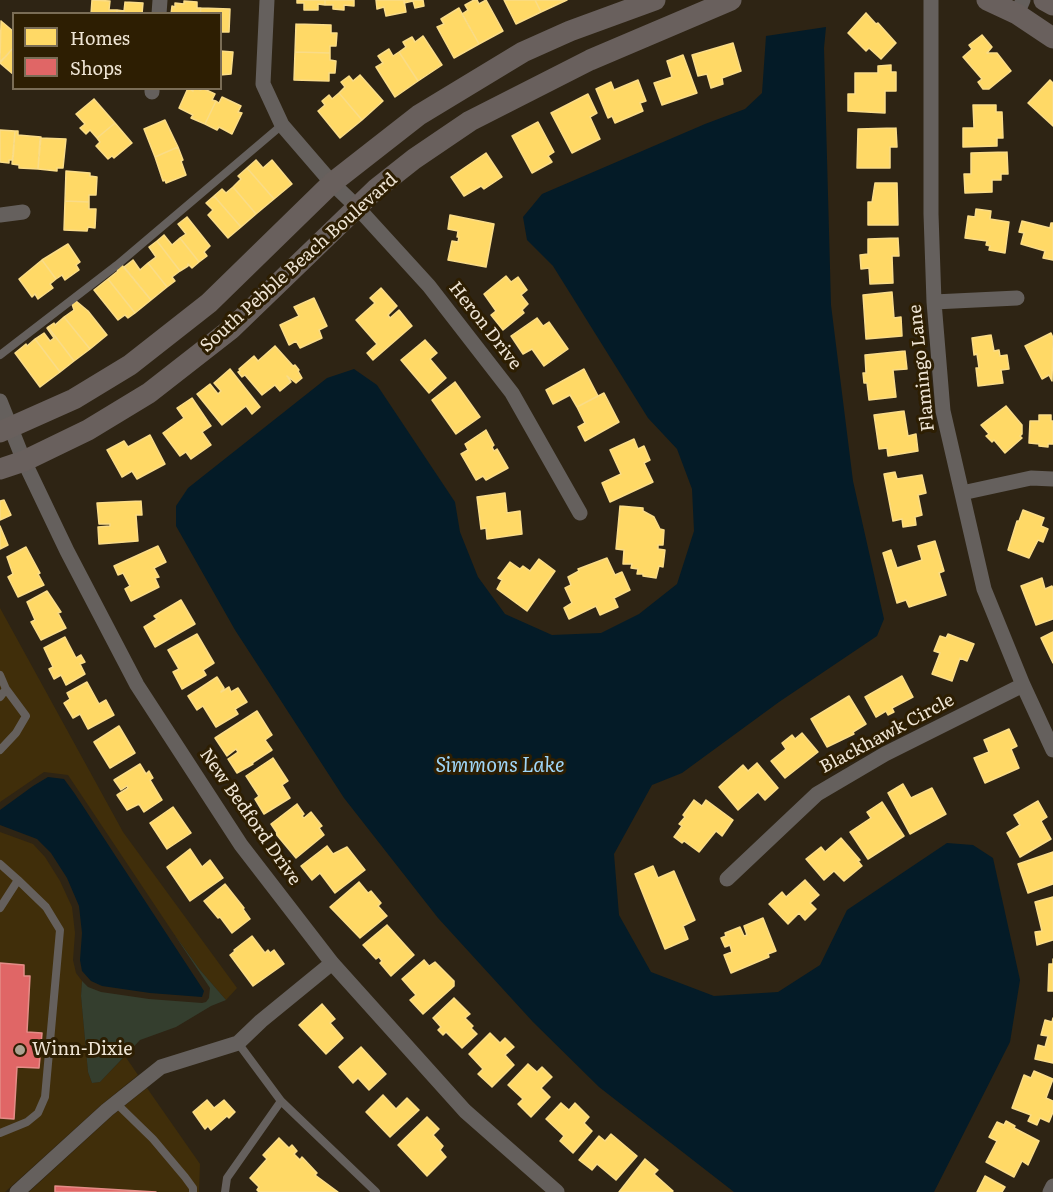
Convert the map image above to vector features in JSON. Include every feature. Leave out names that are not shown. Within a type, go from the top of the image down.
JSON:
[{"type":"street","name":"Heron Drive","points":[[267,0],[263,84],[282,124],[332,183],[429,286],[512,393],[580,513]]},
{"type":"street","name":"South Pebble Beach Boulevard","points":[[6,430],[74,399],[130,365],[208,303],[332,183],[419,115],[523,52],[594,22],[655,0]]},
{"type":"street","name":"South Pebble Beach Boulevard","points":[[0,469],[24,461],[88,430],[149,393],[231,329],[356,206],[414,159],[470,121],[605,53],[730,0]]},
{"type":"street","name":"Flamingo Lane","points":[[931,0],[931,202],[934,302],[943,411],[984,589],[1023,685],[1053,750]]},
{"type":"street","points":[[987,0],[1020,7],[1053,38]]},
{"type":"street","points":[[1044,0],[1053,5]]},
{"type":"street","points":[[594,22],[605,53]]},
{"type":"street","points":[[452,94],[470,121]]},
{"type":"street","points":[[0,215],[22,212]]},
{"type":"street","points":[[934,302],[1017,298]]},
{"type":"street","points":[[184,322],[206,348]]},
{"type":"street","name":"New Bedford Drive","points":[[0,401],[6,430],[24,461],[67,551],[137,685],[241,845],[332,963],[465,1111],[557,1192]]},
{"type":"street","points":[[962,493],[1031,478],[1053,478]]},
{"type":"street","name":"Blackhawk Circle","points":[[727,879],[817,794],[885,754],[1023,685]]},
{"type":"street","points":[[17,1192],[116,1103],[161,1067],[238,1043],[261,1021],[332,963]]},
{"type":"street","points":[[1050,1192],[1053,1186]]},
{"type":"lane","points":[[0,355],[117,265],[282,124]]},
{"type":"lane","points":[[0,675],[6,689],[26,716],[16,733],[0,750]]},
{"type":"lane","points":[[0,697],[6,689]]},
{"type":"lane","points":[[0,864],[46,907],[60,930],[45,1096],[38,1113],[27,1122],[0,1133]]},
{"type":"lane","points":[[0,908],[18,880]]},
{"type":"lane","points":[[238,1043],[281,1101],[376,1192]]},
{"type":"lane","points":[[225,1192],[227,1178],[281,1101]]},
{"type":"lane","points":[[116,1103],[153,1139],[185,1177],[194,1192]]},
{"type":"shaded area","points":[[0,608],[123,832],[237,988],[226,1000],[200,970],[174,934],[68,775],[44,772],[0,802]]},
{"type":"shaded area","points":[[0,832],[33,844],[45,857],[60,881],[72,907],[75,933],[73,960],[76,973],[82,981],[81,996],[88,1072],[92,1083],[100,1082],[125,1056],[138,1075],[101,1105],[5,1192],[0,1192]]},
{"type":"shaded area","points":[[147,1088],[200,1164],[199,1192],[29,1192],[113,1115]]},
{"type":"green space","points":[[174,934],[200,970],[226,1000],[211,1006],[176,1027],[140,1040],[100,1082],[92,1083],[88,1072],[81,996],[82,981],[88,987],[101,992],[149,999],[202,1003],[209,998],[210,988]]},
{"type":"water","name":"Simmons Lake","points":[[826,27],[824,48],[831,305],[853,481],[884,619],[877,636],[779,702],[682,773],[652,785],[614,854],[619,915],[651,972],[714,996],[778,992],[820,965],[847,910],[947,843],[973,845],[993,858],[1020,980],[1010,1042],[934,1192],[734,1192],[599,1087],[533,1022],[438,918],[344,798],[235,630],[176,526],[176,506],[188,488],[327,378],[354,369],[377,385],[455,502],[460,532],[478,577],[505,614],[552,635],[601,633],[639,614],[677,584],[694,531],[692,489],[677,449],[648,418],[553,266],[527,240],[523,217],[542,194],[745,109],[762,93],[766,36]]},
{"type":"water","points":[[48,777],[64,779],[75,794],[204,991],[202,997],[102,986],[91,981],[82,971],[79,906],[67,878],[51,853],[37,839],[0,825],[0,810]]},
{"type":"building: Homes","points":[[92,0],[110,1],[109,10],[117,10],[117,12],[91,12]]},
{"type":"building: Homes","points":[[297,0],[325,0],[325,5],[318,4],[318,10],[304,10],[304,3],[297,3]]},
{"type":"building: Homes","points":[[325,0],[354,0],[354,6],[344,5],[344,10],[333,9],[333,5],[325,5]]},
{"type":"building: Homes","points":[[376,0],[404,0],[406,12],[386,16],[384,7],[377,9]]},
{"type":"building: Homes","points":[[404,0],[423,0],[424,6],[415,8],[413,1],[404,3]]},
{"type":"building: Homes","points":[[477,0],[479,4],[486,0],[503,31],[479,44],[462,14],[468,10],[465,5]]},
{"type":"building: Homes","points":[[504,0],[535,0],[541,12],[516,24]]},
{"type":"building: Homes","points":[[535,0],[567,0],[541,12]]},
{"type":"building: Homes","points":[[184,1],[197,2],[197,8],[201,8],[200,12],[171,12],[175,3],[184,4]]},
{"type":"building: Homes","points":[[125,2],[143,3],[142,12],[117,12],[117,10],[124,11]]},
{"type":"building: Homes","points":[[201,8],[230,9],[229,32],[222,32],[222,12],[200,12]]},
{"type":"building: Homes","points":[[459,8],[479,44],[454,58],[437,27],[444,24],[441,19]]},
{"type":"building: Homes","points":[[866,13],[896,43],[881,59],[869,48],[866,51],[848,33]]},
{"type":"building: Homes","points":[[1,21],[12,30],[12,49],[0,62]]},
{"type":"building: Homes","points":[[296,24],[331,25],[331,33],[337,33],[336,46],[330,46],[330,53],[295,52]]},
{"type":"building: Homes","points":[[982,35],[992,47],[987,53],[997,53],[1011,71],[989,89],[983,89],[978,82],[982,79],[963,57],[972,49],[969,45]]},
{"type":"building: Homes","points":[[423,36],[442,65],[418,81],[399,52],[406,47],[403,42],[412,37],[415,42]]},
{"type":"building: Homes","points":[[733,43],[741,71],[722,78],[723,84],[711,88],[707,74],[698,76],[692,55]]},
{"type":"building: Homes","points":[[12,49],[12,73],[0,63]]},
{"type":"building: Homes","points":[[389,49],[393,56],[399,52],[418,81],[395,97],[376,67],[383,63],[378,56]]},
{"type":"building: Homes","points":[[222,51],[233,52],[231,74],[222,75]]},
{"type":"building: Homes","points":[[295,52],[330,53],[330,60],[336,61],[335,73],[329,73],[329,81],[294,80]]},
{"type":"building: Homes","points":[[683,55],[697,93],[662,105],[654,83],[672,77],[667,61]]},
{"type":"building: Homes","points":[[891,65],[891,72],[896,72],[896,91],[885,91],[885,113],[848,111],[848,94],[855,94],[855,73],[878,73],[878,66]]},
{"type":"building: Homes","points":[[360,75],[383,101],[362,120],[339,93],[345,87],[341,82],[349,76],[353,81]]},
{"type":"building: Homes","points":[[638,80],[646,101],[640,103],[643,111],[615,123],[612,116],[608,118],[596,89],[611,82],[614,90]]},
{"type":"building: Homes","points":[[1050,80],[1053,83],[1053,126],[1028,103]]},
{"type":"building: Homes","points":[[187,90],[206,90],[215,94],[212,100],[216,101],[205,124],[191,118],[193,115],[179,108]]},
{"type":"building: Homes","points":[[339,93],[362,120],[340,138],[318,111],[325,105],[322,101],[329,95],[332,99]]},
{"type":"building: Homes","points":[[588,94],[597,113],[590,117],[600,139],[572,153],[551,113]]},
{"type":"building: Homes","points":[[222,97],[241,106],[238,112],[242,113],[232,134],[219,127],[217,130],[205,124],[216,101],[219,103]]},
{"type":"building: Homes","points":[[94,99],[115,123],[97,138],[90,130],[86,134],[80,128],[85,124],[76,114]]},
{"type":"building: Homes","points":[[973,105],[996,105],[996,112],[1002,112],[1003,138],[997,138],[997,146],[963,147],[963,128],[974,128]]},
{"type":"building: Homes","points":[[165,120],[178,147],[155,157],[144,129]]},
{"type":"building: Homes","points":[[538,122],[554,152],[548,156],[552,162],[532,173],[512,136]]},
{"type":"building: Homes","points":[[115,123],[132,143],[114,158],[112,156],[108,159],[96,146],[100,142],[97,138]]},
{"type":"building: Homes","points":[[896,128],[897,147],[890,147],[890,168],[857,168],[858,129]]},
{"type":"building: Homes","points":[[0,130],[15,131],[13,160],[9,160],[9,163],[0,162]]},
{"type":"building: Homes","points":[[15,131],[18,131],[18,135],[41,137],[38,169],[19,168],[19,165],[12,164]]},
{"type":"building: Homes","points":[[40,138],[66,139],[63,168],[57,168],[57,171],[38,169]]},
{"type":"building: Homes","points":[[178,147],[186,175],[166,183],[165,180],[163,181],[155,157]]},
{"type":"building: Homes","points":[[1007,152],[1008,174],[1001,174],[1001,180],[992,180],[992,192],[965,193],[964,174],[971,174],[971,153]]},
{"type":"building: Homes","points":[[486,153],[502,177],[484,189],[481,186],[464,196],[451,177]]},
{"type":"building: Homes","points":[[256,160],[263,168],[272,160],[292,184],[274,199],[247,168]]},
{"type":"building: Homes","points":[[247,168],[274,199],[256,214],[233,187],[241,179],[238,176]]},
{"type":"building: Homes","points":[[66,171],[90,173],[90,176],[97,177],[96,195],[89,195],[89,202],[65,201]]},
{"type":"building: Homes","points":[[875,183],[897,183],[898,225],[868,225],[868,202],[872,202]]},
{"type":"building: Homes","points":[[233,187],[256,214],[241,227],[214,196],[222,189],[226,193]]},
{"type":"building: Homes","points":[[214,196],[241,227],[228,238],[208,215],[213,210],[206,203]]},
{"type":"building: Homes","points":[[65,201],[89,202],[89,209],[96,209],[95,228],[88,227],[87,231],[64,230]]},
{"type":"building: Homes","points":[[976,209],[991,211],[990,219],[1009,222],[1005,253],[989,250],[990,246],[986,245],[987,241],[965,238],[968,216],[975,217]]},
{"type":"building: Homes","points":[[450,215],[494,224],[486,267],[448,260],[452,241],[458,242],[459,237],[457,237],[458,231],[448,229]]},
{"type":"building: Homes","points":[[187,217],[210,246],[204,252],[207,256],[199,262],[180,238],[186,234],[178,224]]},
{"type":"building: Homes","points":[[1022,221],[1050,228],[1053,223],[1053,260],[1043,258],[1045,251],[1021,244],[1024,233],[1019,232]]},
{"type":"building: Homes","points":[[164,235],[172,245],[180,238],[199,262],[192,268],[188,264],[180,271],[157,241]]},
{"type":"building: Homes","points":[[898,238],[899,256],[892,256],[893,283],[870,284],[869,268],[861,269],[860,255],[868,254],[868,239]]},
{"type":"building: Homes","points":[[157,241],[180,271],[172,277],[175,281],[167,287],[148,263],[156,257],[149,247]]},
{"type":"building: Homes","points":[[68,244],[80,262],[76,265],[79,270],[65,280],[62,275],[56,279],[42,260]]},
{"type":"building: Homes","points":[[42,260],[56,279],[50,284],[53,288],[38,299],[35,294],[32,297],[19,279]]},
{"type":"building: Homes","points":[[133,260],[140,270],[148,263],[167,287],[151,300],[124,267]]},
{"type":"building: Homes","points":[[121,264],[151,300],[135,313],[108,279],[118,271],[116,268]]},
{"type":"building: Homes","points":[[506,276],[511,282],[518,277],[527,290],[521,295],[528,304],[522,310],[524,313],[503,330],[491,315],[496,311],[484,294]]},
{"type":"building: Homes","points":[[108,279],[135,313],[128,318],[125,315],[118,320],[94,290]]},
{"type":"building: Homes","points":[[381,288],[397,306],[388,315],[390,318],[399,310],[412,326],[373,360],[367,353],[377,344],[356,320],[375,303],[370,298]]},
{"type":"building: Homes","points":[[892,292],[894,318],[901,317],[902,336],[866,339],[863,295]]},
{"type":"building: Homes","points":[[314,298],[327,326],[319,330],[322,338],[300,348],[296,341],[289,345],[280,325],[299,316],[294,307]]},
{"type":"building: Homes","points":[[76,301],[88,311],[107,335],[90,349],[64,317],[74,310],[72,304]]},
{"type":"building: Homes","points":[[64,317],[90,349],[74,361],[48,327],[54,323],[55,325]]},
{"type":"building: Homes","points":[[537,318],[543,326],[549,322],[568,349],[544,366],[532,349],[523,354],[511,336]]},
{"type":"building: Homes","points":[[48,327],[74,361],[60,372],[35,339],[44,333],[50,341],[54,338]]},
{"type":"building: Homes","points":[[1051,333],[1053,338],[1052,381],[1049,375],[1042,379],[1025,346]]},
{"type":"building: Homes","points":[[991,335],[994,351],[999,350],[1000,356],[1007,355],[1009,369],[1001,370],[1003,383],[978,386],[976,368],[979,368],[977,354],[974,355],[972,338]]},
{"type":"building: Homes","points":[[35,339],[60,372],[40,387],[15,353]]},
{"type":"building: Homes","points":[[425,340],[437,353],[430,359],[446,378],[429,393],[401,360]]},
{"type":"building: Homes","points":[[275,346],[293,366],[295,365],[302,378],[296,383],[287,376],[291,382],[280,391],[275,385],[262,395],[245,375],[242,377],[238,372],[254,356],[258,361]]},
{"type":"building: Homes","points":[[905,351],[907,369],[893,370],[896,397],[869,400],[863,373],[866,373],[865,355]]},
{"type":"building: Homes","points":[[230,369],[260,407],[252,414],[246,406],[222,425],[197,394],[210,384],[218,394],[221,391],[214,383]]},
{"type":"building: Homes","points":[[584,369],[598,396],[577,407],[570,395],[553,404],[546,390]]},
{"type":"building: Homes","points":[[455,382],[480,417],[456,434],[432,400]]},
{"type":"building: Homes","points":[[604,393],[619,422],[585,441],[578,427],[585,423],[577,407]]},
{"type":"building: Homes","points":[[192,398],[211,426],[202,432],[211,445],[191,459],[186,452],[180,456],[163,433],[184,418],[177,408]]},
{"type":"building: Homes","points":[[1006,406],[1022,425],[1020,436],[1022,438],[1005,453],[994,440],[992,442],[986,436],[989,434],[981,425]]},
{"type":"building: Homes","points":[[904,411],[908,436],[916,434],[918,451],[888,456],[887,448],[879,449],[874,415]]},
{"type":"building: Homes","points":[[1039,415],[1051,415],[1051,421],[1053,421],[1053,444],[1048,444],[1048,447],[1029,443],[1030,421],[1039,421]]},
{"type":"building: Homes","points":[[486,430],[494,445],[492,447],[494,451],[497,449],[508,468],[486,480],[483,476],[476,480],[461,454],[468,450],[465,444]]},
{"type":"building: Homes","points":[[150,435],[165,464],[137,479],[132,471],[122,477],[107,450],[124,441],[128,447]]},
{"type":"building: Homes","points":[[634,439],[638,449],[644,446],[650,460],[644,463],[653,482],[610,502],[602,483],[621,474],[610,450]]},
{"type":"building: Homes","points":[[895,472],[897,479],[922,475],[926,493],[918,495],[922,515],[915,517],[916,525],[903,527],[902,519],[893,521],[884,474]]},
{"type":"building: Homes","points":[[505,493],[507,513],[520,511],[522,534],[487,539],[486,528],[481,529],[477,497]]},
{"type":"building: Homes","points":[[4,500],[11,515],[0,520],[0,501]]},
{"type":"building: Homes","points":[[141,501],[142,515],[136,515],[138,541],[99,544],[98,527],[110,526],[110,524],[99,524],[97,503]]},
{"type":"building: Homes","points":[[620,506],[643,508],[643,511],[654,517],[660,529],[664,530],[663,545],[658,545],[658,549],[665,550],[663,567],[659,566],[656,578],[637,574],[638,569],[631,568],[632,564],[623,564],[624,550],[616,549]]},
{"type":"building: Homes","points":[[1023,510],[1044,518],[1041,526],[1048,529],[1043,542],[1038,540],[1029,558],[1008,550]]},
{"type":"building: Homes","points":[[0,526],[8,545],[0,549]]},
{"type":"building: Homes","points":[[935,541],[944,571],[939,573],[946,595],[909,607],[906,600],[897,603],[883,553],[891,550],[897,568],[922,560],[918,546]]},
{"type":"building: Homes","points":[[158,546],[166,562],[154,568],[159,577],[155,578],[159,587],[131,601],[125,589],[130,586],[123,573],[118,575],[114,566]]},
{"type":"building: Homes","points":[[26,547],[44,585],[18,597],[8,577],[13,574],[7,557]]},
{"type":"building: Homes","points":[[607,558],[615,575],[622,572],[630,590],[614,598],[618,607],[600,615],[596,606],[569,619],[564,608],[572,603],[565,588],[571,585],[568,577],[579,571],[578,569]]},
{"type":"building: Homes","points":[[539,559],[555,571],[527,611],[497,589],[502,580],[498,578],[510,562],[520,569],[523,566],[530,571]]},
{"type":"building: Homes","points":[[1042,578],[1045,589],[1052,586],[1053,589],[1053,619],[1036,625],[1021,586]]},
{"type":"building: Homes","points":[[47,591],[61,612],[58,613],[66,628],[41,640],[31,622],[35,620],[27,602]]},
{"type":"building: Homes","points":[[181,600],[195,624],[155,647],[144,627],[157,619],[154,616]]},
{"type":"building: Homes","points":[[1053,632],[1053,663],[1041,638]]},
{"type":"building: Homes","points":[[197,634],[214,663],[203,670],[206,675],[182,689],[173,672],[179,669],[168,650]]},
{"type":"building: Homes","points":[[948,634],[974,644],[967,661],[960,658],[952,681],[932,674],[940,653],[934,651],[940,636],[946,638]]},
{"type":"building: Homes","points":[[65,637],[76,658],[81,655],[85,662],[80,664],[85,674],[66,685],[61,675],[54,679],[49,669],[53,667],[44,648]]},
{"type":"building: Homes","points":[[902,676],[913,697],[892,708],[894,712],[888,715],[886,711],[876,717],[865,697]]},
{"type":"building: Homes","points":[[217,677],[224,688],[221,692],[229,687],[231,692],[238,688],[247,702],[235,709],[238,714],[216,727],[203,706],[197,710],[188,696]]},
{"type":"building: Homes","points":[[87,682],[99,704],[106,700],[114,715],[88,729],[80,714],[73,718],[64,703],[70,699],[67,693]]},
{"type":"building: Homes","points":[[849,696],[866,724],[853,732],[854,734],[827,747],[811,719]]},
{"type":"building: Homes","points":[[257,711],[272,735],[265,740],[272,750],[237,773],[228,759],[238,752],[236,749],[227,756],[215,738]]},
{"type":"building: Homes","points":[[119,726],[135,753],[110,768],[94,742]]},
{"type":"building: Homes","points":[[1009,729],[1017,746],[1011,749],[1019,768],[985,783],[974,758],[989,752],[984,740]]},
{"type":"building: Homes","points":[[802,733],[818,752],[785,778],[771,761],[786,749],[782,743],[792,735],[795,739]]},
{"type":"building: Homes","points":[[273,758],[288,781],[282,785],[290,798],[264,814],[255,799],[259,796],[246,776]]},
{"type":"building: Homes","points":[[757,763],[778,788],[765,800],[758,792],[738,810],[719,787],[743,765],[748,771]]},
{"type":"building: Homes","points":[[140,764],[146,774],[149,771],[153,778],[150,780],[162,800],[144,812],[139,804],[127,810],[117,795],[128,788],[127,786],[121,790],[114,780]]},
{"type":"building: Homes","points":[[903,784],[911,798],[932,788],[946,814],[910,834],[888,793]]},
{"type":"building: Homes","points":[[694,800],[702,806],[706,800],[733,820],[722,836],[716,831],[699,852],[674,837],[682,826],[679,824],[685,817],[683,815]]},
{"type":"building: Homes","points":[[1038,801],[1047,817],[1041,821],[1051,839],[1020,857],[1007,833],[1020,825],[1014,815]]},
{"type":"building: Homes","points":[[882,802],[904,836],[868,859],[850,832],[871,818],[867,812]]},
{"type":"building: Homes","points":[[297,804],[304,818],[311,812],[322,826],[319,828],[324,835],[296,858],[276,834],[271,824]]},
{"type":"building: Homes","points":[[173,807],[191,833],[167,849],[150,823]]},
{"type":"building: Homes","points":[[841,838],[860,860],[858,861],[862,866],[844,881],[834,871],[824,880],[806,859],[821,847],[825,852]]},
{"type":"building: Homes","points":[[327,846],[333,854],[347,847],[365,870],[335,893],[320,873],[312,880],[301,866]]},
{"type":"building: Homes","points":[[190,849],[202,867],[210,860],[223,878],[190,901],[167,867]]},
{"type":"building: Homes","points":[[1053,852],[1053,884],[1028,893],[1018,864]]},
{"type":"building: Homes","points":[[653,866],[658,878],[674,871],[695,920],[683,926],[688,939],[665,949],[635,874]]},
{"type":"building: Homes","points":[[805,880],[819,895],[810,903],[816,909],[805,920],[799,913],[788,924],[769,904],[782,892],[786,897]]},
{"type":"building: Homes","points":[[359,882],[381,903],[378,906],[387,916],[360,938],[330,907]]},
{"type":"building: Homes","points":[[225,884],[250,919],[232,933],[204,901]]},
{"type":"building: Homes","points":[[1053,897],[1053,940],[1037,945],[1035,932],[1042,931],[1035,902]]},
{"type":"building: Homes","points":[[763,918],[776,951],[768,954],[769,957],[731,973],[724,955],[732,952],[730,945],[725,947],[721,938],[726,936],[725,933],[740,927],[744,936],[747,935],[744,926]]},
{"type":"building: Homes","points":[[387,925],[414,955],[391,976],[380,963],[382,961],[379,957],[376,959],[363,945]]},
{"type":"building: Homes","points":[[252,936],[265,953],[268,950],[270,953],[274,950],[284,964],[253,986],[230,955]]},
{"type":"building: Homes","points":[[424,960],[429,966],[435,962],[454,981],[454,986],[423,1014],[410,1000],[416,995],[402,979]]},
{"type":"building: Homes","points":[[1049,964],[1053,964],[1053,991],[1048,991]]},
{"type":"building: Homes","points":[[454,998],[470,1014],[465,1018],[477,1034],[462,1048],[446,1032],[443,1035],[438,1030],[441,1027],[433,1018]]},
{"type":"building: Homes","points":[[322,1004],[335,1019],[330,1023],[343,1038],[326,1054],[299,1025]]},
{"type":"building: Homes","points":[[1053,1018],[1053,1063],[1035,1059],[1038,1045],[1045,1047],[1048,1036],[1041,1035],[1045,1020],[1052,1022]]},
{"type":"building: Homes","points":[[490,1033],[500,1043],[505,1038],[514,1047],[505,1055],[514,1065],[492,1087],[478,1074],[483,1069],[469,1054]]},
{"type":"building: Homes","points":[[361,1047],[386,1074],[369,1090],[358,1078],[353,1083],[339,1067]]},
{"type":"building: Homes","points":[[528,1064],[537,1072],[542,1067],[552,1077],[541,1088],[550,1097],[531,1117],[518,1104],[523,1099],[508,1085]]},
{"type":"building: Homes","points":[[1034,1071],[1053,1079],[1046,1098],[1053,1101],[1053,1112],[1049,1122],[1040,1118],[1037,1125],[1028,1121],[1031,1115],[1012,1108],[1024,1075],[1031,1078]]},
{"type":"building: Homes","points":[[383,1095],[396,1109],[407,1098],[419,1110],[390,1137],[366,1112]]},
{"type":"building: Homes","points":[[207,1100],[214,1108],[224,1100],[235,1112],[211,1130],[208,1126],[205,1129],[193,1112]]},
{"type":"building: Homes","points":[[561,1103],[569,1110],[575,1103],[589,1117],[584,1123],[592,1131],[573,1153],[560,1141],[564,1136],[546,1119]]},
{"type":"building: Homes","points":[[427,1117],[439,1129],[433,1135],[443,1146],[440,1150],[446,1157],[427,1176],[398,1145]]},
{"type":"building: Homes","points":[[1006,1121],[1015,1126],[1014,1128],[1039,1141],[1028,1165],[1022,1161],[1014,1177],[986,1162],[997,1141],[989,1137],[997,1122],[1004,1125]]},
{"type":"building: Homes","points":[[611,1134],[637,1156],[616,1180],[597,1164],[592,1170],[579,1160],[599,1136],[605,1141]]},
{"type":"building: Homes","points":[[279,1138],[289,1148],[292,1145],[297,1151],[294,1154],[300,1160],[302,1157],[317,1173],[315,1175],[338,1192],[259,1192],[257,1190],[259,1187],[250,1178],[267,1159],[263,1155]]},
{"type":"building: Homes","points":[[645,1159],[658,1170],[654,1174],[672,1192],[619,1192]]},
{"type":"building: Homes","points":[[985,1176],[1005,1187],[1002,1192],[977,1192]]},
{"type":"building: Shops","name":"Winn-Dixie","points":[[0,963],[24,965],[24,976],[30,976],[27,1032],[42,1033],[39,1068],[17,1067],[14,1119],[0,1118]]},
{"type":"building: Shops","points":[[55,1186],[156,1192],[55,1192]]},
{"type":"place","name":"Winn-Dixie","points":[[20,1050]]}]
